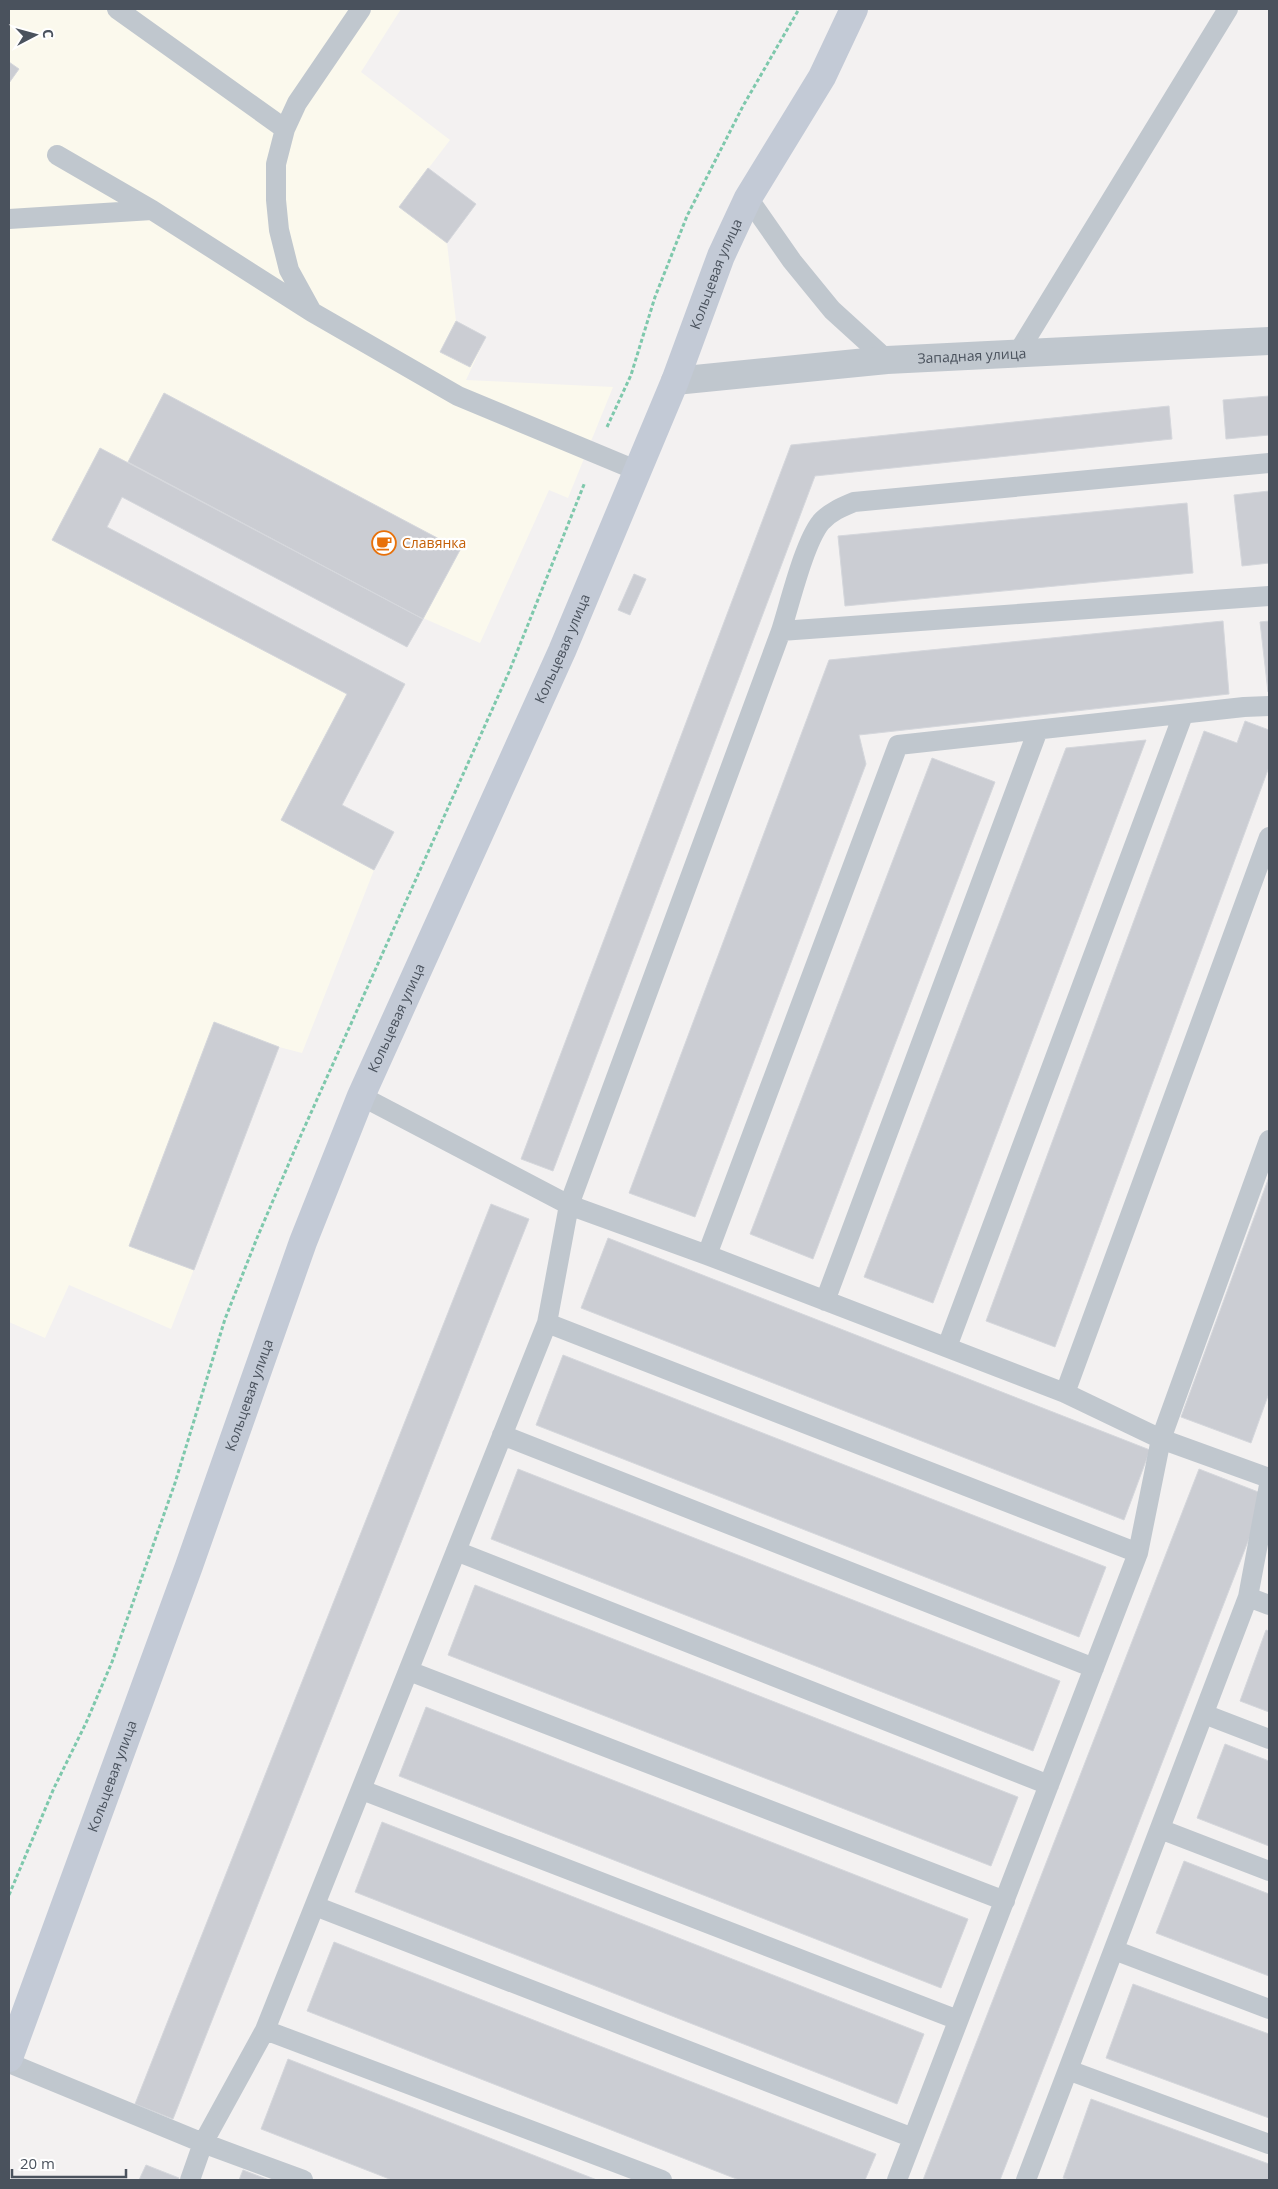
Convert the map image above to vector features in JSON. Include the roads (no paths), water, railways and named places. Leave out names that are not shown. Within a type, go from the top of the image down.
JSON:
[{"type":"street","name":"Кольцевая улица","points":[[9,2058],[189,1566],[303,1242],[362,1096],[518,753],[638,471],[721,256],[748,198],[822,77],[854,9]]},
{"type":"street","name":"Западная улица","points":[[674,381],[887,360],[1269,341]]},
{"type":"lane","points":[[117,9],[285,129]]},
{"type":"lane","points":[[312,312],[289,270],[279,230],[276,200],[276,164],[285,129],[297,103],[361,9]]},
{"type":"lane","points":[[1017,354],[1228,9]]},
{"type":"lane","points":[[57,155],[152,210],[312,312],[458,396],[638,471]]},
{"type":"lane","points":[[748,198],[792,261],[832,310],[887,360]]},
{"type":"lane","points":[[9,220],[152,210]]},
{"type":"lane","points":[[190,2180],[203,2143],[265,2030],[547,1323],[569,1205],[781,631],[810,540],[821,522],[836,509],[854,502],[1269,463]]},
{"type":"lane","points":[[781,631],[1269,596]]},
{"type":"lane","points":[[707,1255],[898,745],[1183,716],[1244,707],[1269,706]]},
{"type":"lane","points":[[947,1348],[1183,716]]},
{"type":"lane","points":[[825,1301],[1038,730]]},
{"type":"lane","points":[[1065,1393],[1269,837]]},
{"type":"lane","points":[[362,1096],[569,1205],[707,1255],[1065,1393],[1161,1439],[1269,1478]]},
{"type":"lane","points":[[897,2180],[1138,1553],[1161,1439],[1269,1140]]},
{"type":"lane","points":[[547,1323],[1138,1553]]},
{"type":"lane","points":[[502,1435],[1094,1668]]},
{"type":"lane","points":[[1026,2180],[1248,1597],[1269,1485]]},
{"type":"lane","points":[[456,1551],[1049,1784]]},
{"type":"lane","points":[[1248,1597],[1269,1605]]},
{"type":"lane","points":[[409,1671],[1004,1901]]},
{"type":"lane","points":[[1204,1714],[1269,1739]]},
{"type":"lane","points":[[362,1790],[958,2020]]},
{"type":"lane","points":[[1160,1829],[1269,1871]]},
{"type":"lane","points":[[315,1906],[913,2138]]},
{"type":"lane","points":[[1114,1950],[1269,2008]]},
{"type":"lane","points":[[265,2030],[662,2180]]},
{"type":"lane","points":[[9,2063],[203,2143],[303,2180]]},
{"type":"lane","points":[[1068,2070],[1269,2144]]},
{"type":"place","name":"Славянка","points":[[384,543]]}]
